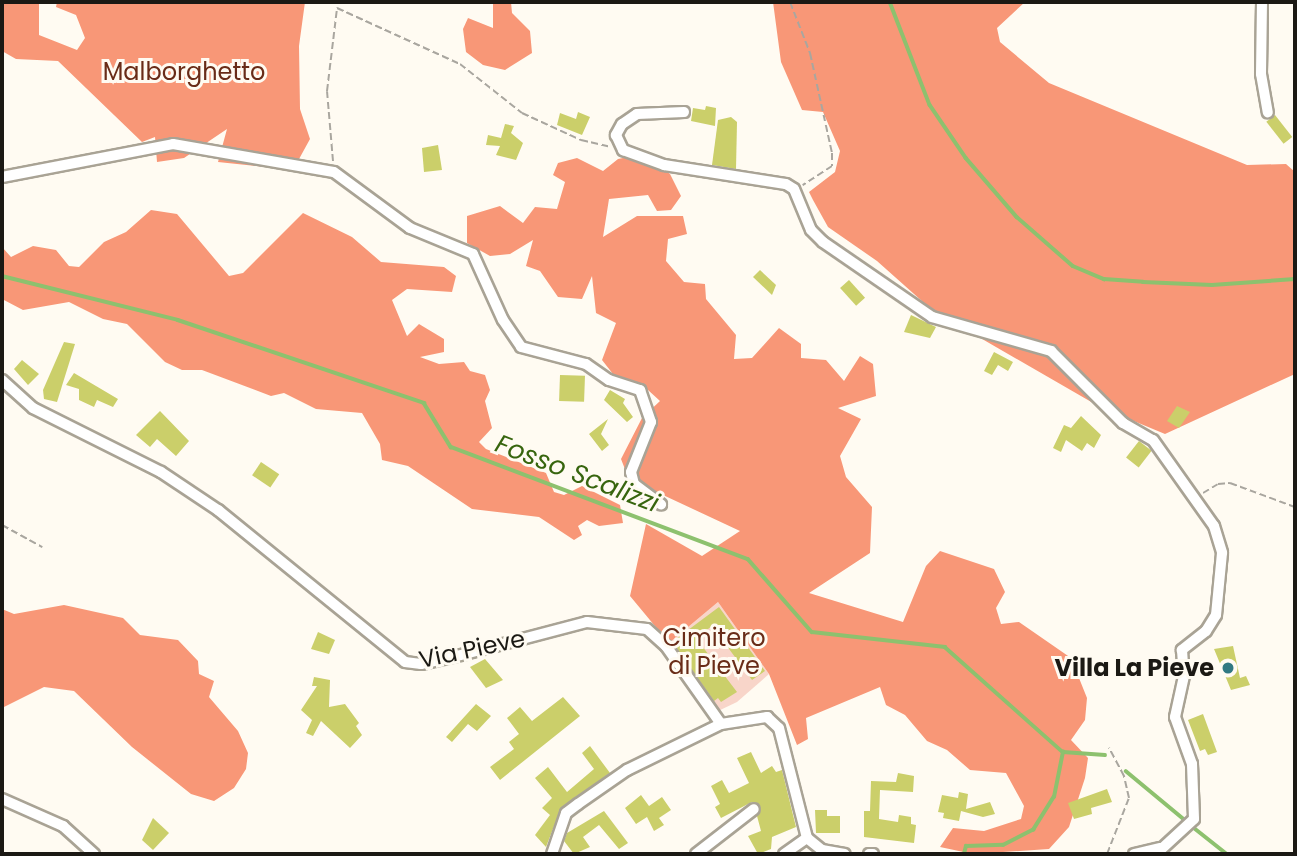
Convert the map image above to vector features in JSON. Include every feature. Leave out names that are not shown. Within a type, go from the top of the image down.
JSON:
[{"type":"street","points":[[1262,2],[1261,74],[1268,112]]},
{"type":"street","points":[[684,113],[637,114],[622,124],[616,135],[623,150],[664,165],[749,177],[794,189],[811,230],[823,242],[932,317],[1051,351],[1124,423],[1153,440],[1214,526],[1222,552],[1216,615],[1206,631],[1182,650],[1180,658],[1184,676],[1175,717],[1192,764],[1194,819],[1158,851],[1134,854]]},
{"type":"street","points":[[2,177],[173,144],[334,172],[410,228],[473,254],[503,320],[521,347],[586,365],[609,380],[640,390],[652,422],[631,472],[634,484],[661,504]]},
{"type":"street","name":"Via Pieve","points":[[2,380],[33,408],[149,466],[218,510],[405,662],[421,664],[587,622],[648,628],[666,646],[721,723]]},
{"type":"street","points":[[555,853],[566,813],[627,770],[721,723],[766,717],[779,728],[807,838],[822,850],[845,854]]},
{"type":"street","points":[[2,799],[63,826],[94,854]]},
{"type":"street","points":[[696,854],[754,810]]},
{"type":"street","points":[[784,854],[807,838]]},
{"type":"path","points":[[790,2],[810,53],[832,153],[832,166],[794,189]]},
{"type":"path","points":[[334,172],[327,91],[337,8],[460,64],[522,113],[581,140],[623,150]]},
{"type":"path","points":[[1195,500],[1218,484],[1230,483],[1295,507]]},
{"type":"path","points":[[2,524],[42,547]]},
{"type":"path","points":[[1107,854],[1129,798],[1124,776],[1109,748]]},
{"type":"green space","name":"Malborghetto","points":[[2,2],[39,2],[39,35],[77,50],[85,38],[76,15],[56,7],[57,2],[305,2],[299,46],[300,109],[310,139],[293,170],[218,162],[227,129],[184,158],[157,162],[155,137],[142,142],[58,61],[16,59],[2,51]]},
{"type":"green space","points":[[493,2],[511,2],[512,13],[530,31],[532,53],[505,70],[483,65],[466,52],[463,29],[468,18],[493,28]]},
{"type":"green space","points":[[773,2],[1025,2],[997,28],[1000,42],[1049,83],[1247,165],[1286,164],[1295,172],[1295,374],[1165,434],[1100,407],[932,310],[877,261],[828,227],[813,200],[809,192],[835,172],[840,151],[823,112],[802,110],[781,62]]},
{"type":"green space","points":[[643,154],[670,174],[681,196],[671,210],[657,211],[648,195],[609,199],[603,237],[637,216],[683,216],[687,234],[668,239],[666,261],[684,282],[705,284],[706,299],[736,335],[734,359],[752,358],[779,328],[801,344],[801,358],[826,360],[844,381],[860,356],[873,364],[876,396],[838,408],[861,419],[840,456],[846,477],[872,507],[870,553],[809,593],[903,622],[926,566],[940,551],[994,569],[1005,592],[996,608],[1001,624],[1019,622],[1071,658],[1087,698],[1085,720],[1071,740],[1088,758],[1085,778],[1069,827],[1049,849],[973,854],[940,847],[953,828],[984,831],[1021,819],[1024,806],[1006,773],[970,770],[947,750],[927,741],[905,715],[886,705],[880,687],[806,718],[808,739],[797,745],[769,674],[718,602],[669,643],[630,596],[646,524],[702,556],[740,531],[663,495],[648,499],[630,482],[621,459],[642,418],[660,401],[648,390],[613,374],[602,360],[616,323],[596,313],[592,276],[582,299],[558,297],[540,271],[526,266],[533,240],[510,254],[490,256],[467,243],[467,216],[500,206],[523,223],[535,207],[557,209],[565,182],[553,175],[558,163],[577,158],[603,171],[618,159]]},
{"type":"green space","points":[[151,210],[177,214],[229,276],[243,273],[303,213],[352,237],[381,262],[444,267],[456,276],[452,292],[407,289],[392,300],[407,336],[419,324],[444,339],[444,352],[420,357],[439,364],[464,362],[470,371],[485,375],[490,390],[485,401],[492,428],[479,442],[486,449],[546,473],[554,492],[564,495],[582,486],[620,505],[623,523],[599,526],[587,520],[578,526],[582,535],[574,540],[539,517],[472,509],[408,466],[382,460],[380,444],[362,413],[316,409],[284,393],[271,396],[202,370],[182,370],[165,362],[127,324],[103,319],[69,302],[23,310],[2,299],[2,247],[11,257],[33,246],[56,250],[69,266],[79,267],[104,242],[126,232]]},
{"type":"green space","name":"Cimitero di Pieve","points":[[718,602],[769,674],[737,702],[716,712],[669,643]]},
{"type":"green space","points":[[64,605],[123,618],[140,635],[178,640],[198,661],[199,674],[214,681],[209,697],[238,731],[248,753],[246,769],[234,788],[214,801],[191,794],[132,747],[74,691],[44,687],[2,708],[2,609],[14,614]]},
{"type":"building","points":[[706,106],[716,108],[715,126],[691,121],[693,108],[705,110]]},
{"type":"building","points":[[578,112],[590,117],[582,135],[557,125],[560,113],[576,119]]},
{"type":"building","points":[[1275,115],[1292,137],[1284,144],[1266,122]]},
{"type":"building","points":[[731,117],[737,122],[736,169],[712,165],[718,120]]},
{"type":"building","points":[[505,124],[514,126],[511,133],[523,143],[516,160],[496,155],[500,146],[486,145],[488,135],[501,138]]},
{"type":"building","points":[[438,145],[442,170],[424,172],[422,148]]},
{"type":"building","points":[[760,270],[776,285],[772,295],[753,277]]},
{"type":"building","points":[[849,280],[865,298],[856,306],[840,288]]},
{"type":"building","points":[[911,315],[936,327],[930,338],[904,332]]},
{"type":"building","points":[[64,342],[75,344],[57,402],[44,399],[43,390]]},
{"type":"building","points":[[994,352],[1013,362],[1008,371],[998,365],[992,375],[984,371]]},
{"type":"building","points":[[22,360],[39,374],[28,385],[14,369]]},
{"type":"building","points":[[74,373],[118,399],[113,407],[97,400],[94,407],[79,400],[79,389],[66,385]]},
{"type":"building","points":[[560,375],[585,376],[584,402],[559,401]]},
{"type":"building","points":[[610,390],[625,399],[623,403],[633,417],[627,422],[604,400]]},
{"type":"building","points":[[1177,406],[1190,412],[1179,428],[1167,421]]},
{"type":"building","points":[[160,411],[189,441],[176,456],[157,439],[150,447],[136,435]]},
{"type":"building","points":[[1081,416],[1101,435],[1094,448],[1087,443],[1082,451],[1066,440],[1061,452],[1053,448],[1064,425],[1071,428]]},
{"type":"building","points":[[608,419],[601,434],[609,445],[602,451],[589,434]]},
{"type":"building","points":[[1139,441],[1152,451],[1139,467],[1126,458]]},
{"type":"building","points":[[261,462],[279,474],[270,488],[252,475]]},
{"type":"building","points":[[719,607],[765,671],[752,680],[712,626],[696,638],[737,692],[721,702],[718,698],[714,701],[675,646],[679,643],[676,639]]},
{"type":"building","points":[[318,632],[335,640],[329,654],[311,649]]},
{"type":"building","name":"Villa La Pieve","points":[[1233,646],[1240,678],[1246,676],[1250,685],[1231,690],[1214,649]]},
{"type":"building","points":[[485,659],[503,680],[486,688],[470,667]]},
{"type":"building","points":[[314,677],[330,680],[329,707],[345,704],[359,723],[356,726],[362,735],[350,748],[321,721],[313,736],[306,733],[312,720],[301,710],[317,686],[312,686]]},
{"type":"building","points":[[563,697],[580,716],[500,780],[490,767],[514,749],[509,742],[519,734],[507,718],[520,707],[532,721]]},
{"type":"building","points":[[476,704],[491,716],[477,731],[468,724],[452,742],[446,737]]},
{"type":"building","points":[[1203,714],[1217,752],[1208,755],[1205,749],[1200,751],[1188,720]]},
{"type":"building","points":[[590,746],[610,773],[561,808],[546,847],[535,835],[550,815],[542,808],[552,798],[535,778],[548,767],[567,792],[594,769],[582,753]]},
{"type":"building","points":[[751,752],[761,773],[772,766],[776,772],[782,770],[796,827],[772,837],[771,849],[758,854],[748,836],[761,831],[757,816],[760,805],[752,802],[721,818],[715,807],[720,804],[711,786],[722,780],[729,793],[749,783],[737,758]]},
{"type":"building","points":[[898,773],[914,776],[913,792],[880,790],[879,819],[898,822],[899,815],[911,817],[911,824],[916,825],[914,843],[864,837],[864,811],[870,811],[871,781],[896,782]]},
{"type":"building","points":[[1107,789],[1112,802],[1091,808],[1092,814],[1074,819],[1068,803]]},
{"type":"building","points":[[959,792],[968,794],[966,809],[990,802],[995,814],[983,817],[961,811],[959,821],[943,818],[944,813],[938,812],[942,795],[958,798]]},
{"type":"building","points":[[641,795],[649,806],[662,797],[671,810],[659,818],[664,825],[654,831],[647,817],[636,824],[625,808]]},
{"type":"building","points":[[815,810],[827,810],[827,816],[840,816],[840,833],[816,833]]},
{"type":"building","points":[[604,811],[628,843],[619,849],[599,825],[583,837],[590,847],[574,854],[564,841],[567,833]]},
{"type":"building","points":[[153,818],[169,833],[153,850],[142,840]]},
{"type":"waterway","points":[[890,2],[930,105],[966,158],[1017,217],[1073,266],[1104,279],[1143,282],[1212,285],[1295,279]]},
{"type":"waterway","name":"Fosso Scalizzi","points":[[2,276],[178,320],[424,403],[451,447],[748,559],[812,632],[945,647],[1063,752],[1105,755]]},
{"type":"waterway","points":[[964,854],[966,846],[1003,845],[1033,830],[1054,797],[1063,752]]},
{"type":"waterway","name":"Fosso Scalizzi","points":[[1126,771],[1185,820]]},
{"type":"waterway","name":"Fosso Scalizzi","points":[[1193,827],[1227,854]]},
{"type":"place","name":"Villa La Pieve","points":[[1228,668]]}]
